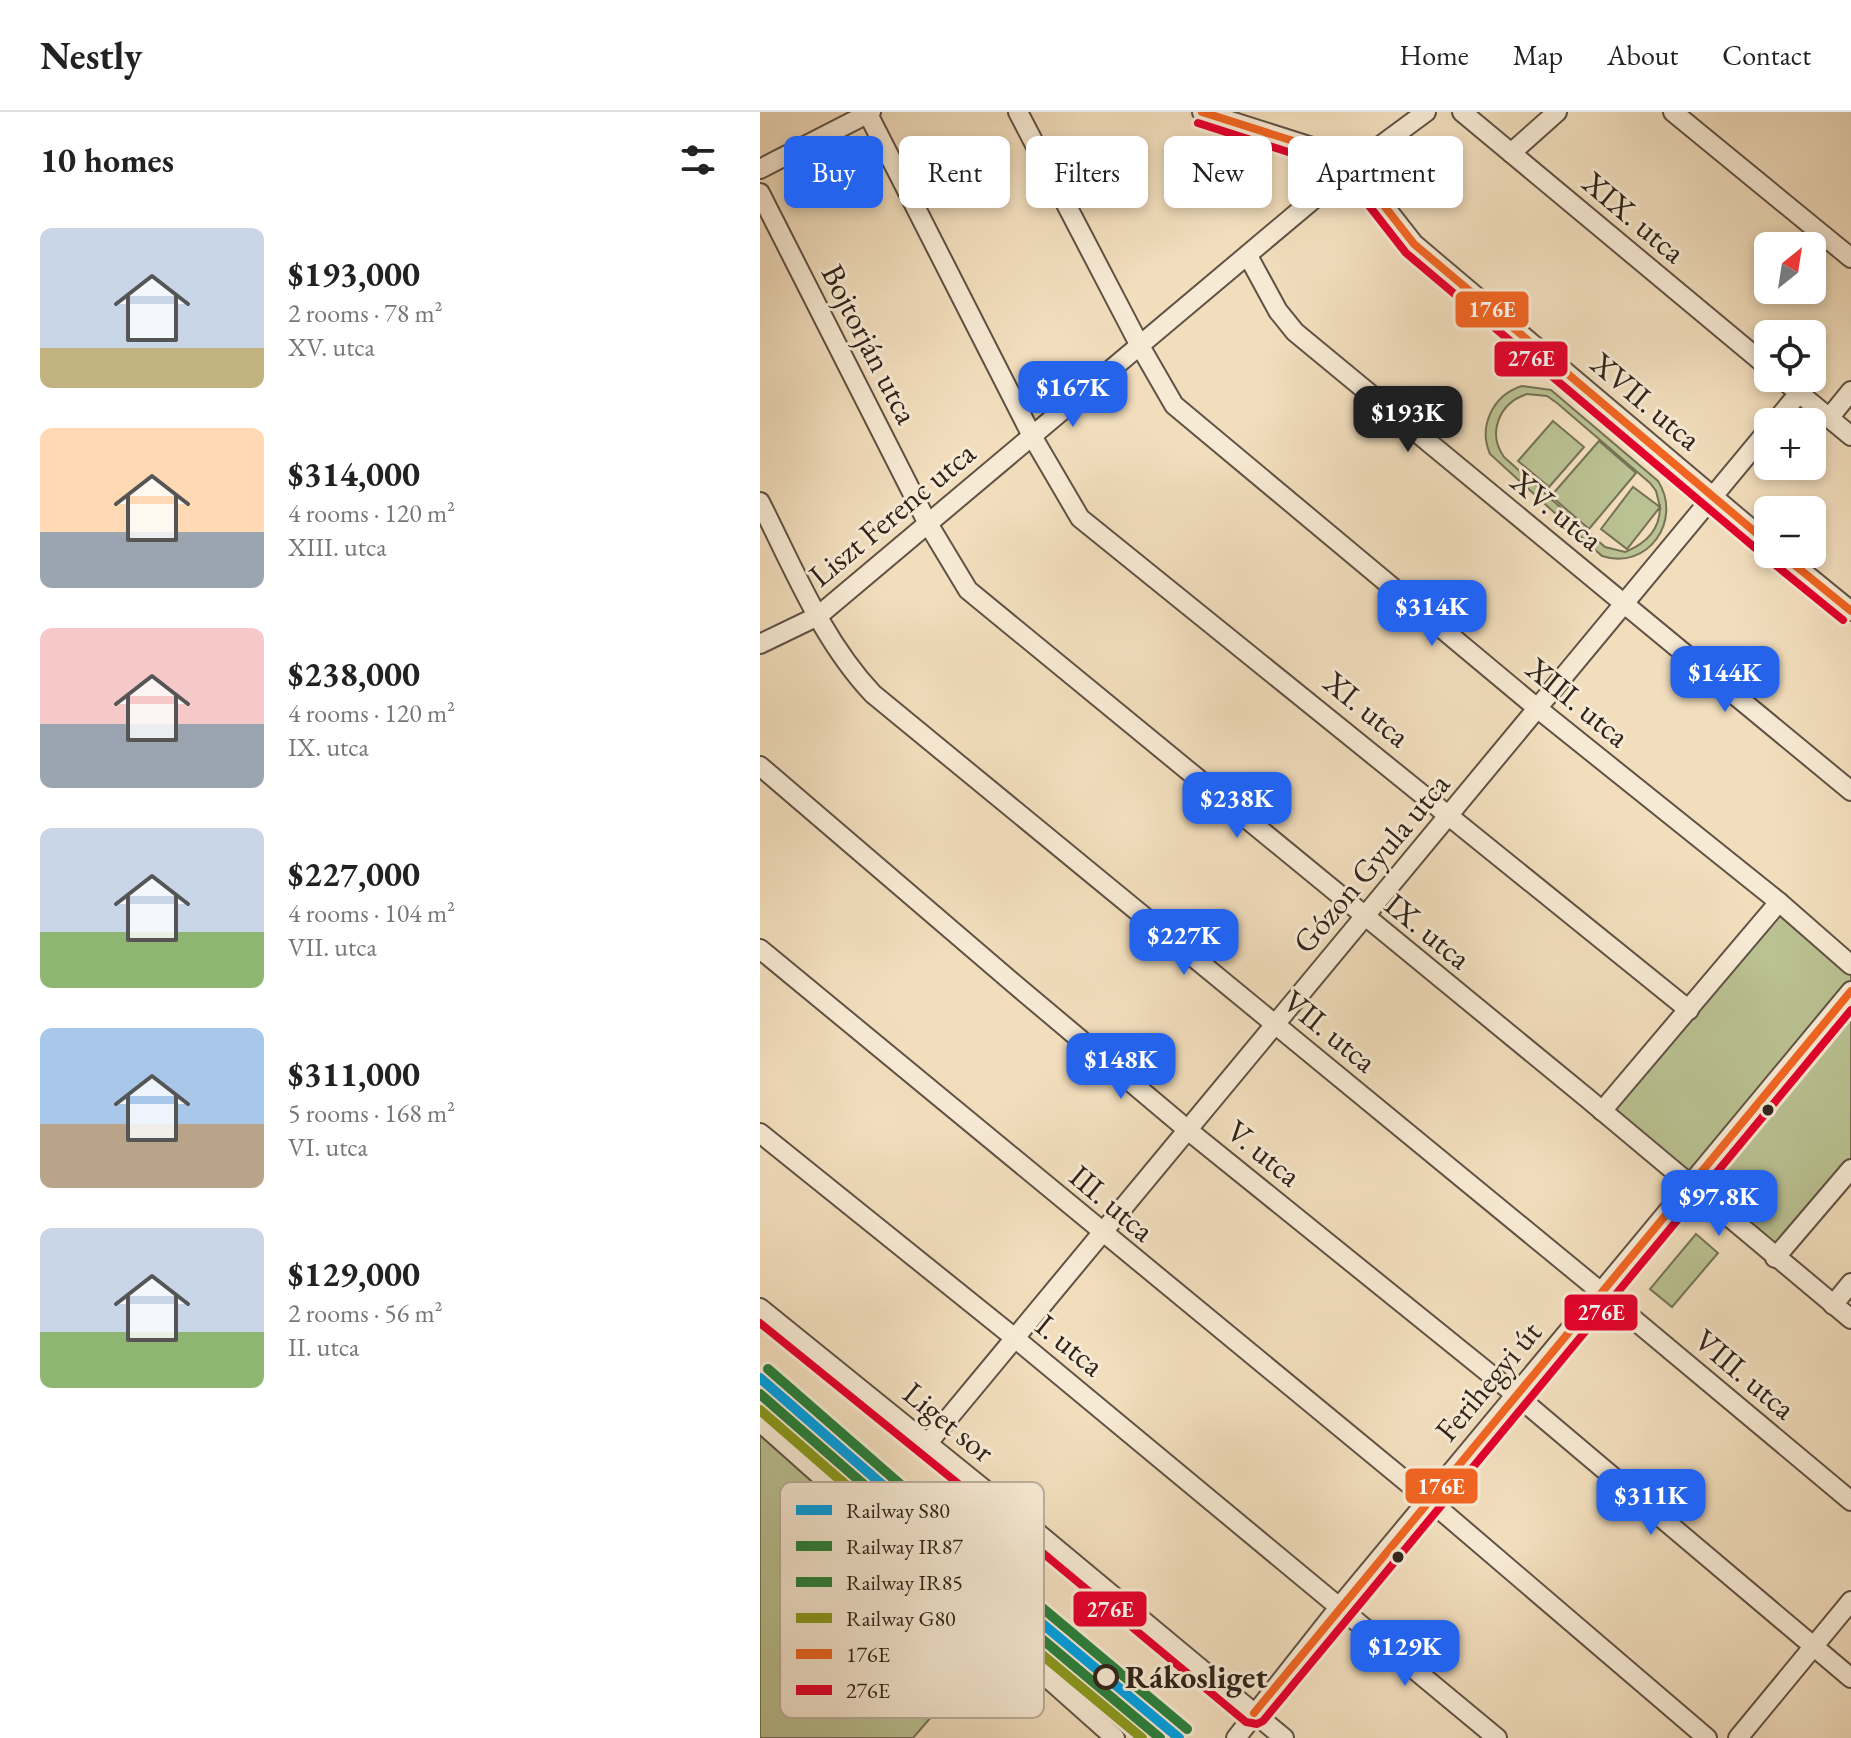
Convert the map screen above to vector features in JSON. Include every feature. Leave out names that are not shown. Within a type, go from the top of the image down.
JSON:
[{"type":"street","name":"XIII. utca","points":[[1018,112],[1174,405],[1537,708],[1779,902],[1851,965]]},
{"type":"street","points":[[1202,112],[1288,139]]},
{"type":"street","name":"Liszt Ferenc utca","points":[[1394,136],[1426,112]]},
{"type":"street","name":"XIX. utca","points":[[1462,112],[1754,355]]},
{"type":"street","points":[[1511,153],[1557,112]]},
{"type":"street","points":[[1673,112],[1851,258]]},
{"type":"street","points":[[760,169],[869,113]]},
{"type":"street","name":"XI. utca","points":[[869,113],[1032,436],[1080,518],[1689,1010]]},
{"type":"street","name":"Bojtorján utca","points":[[760,193],[927,522]]},
{"type":"street","name":"Liszt Ferenc utca","points":[[760,644],[818,616],[1304,208]]},
{"type":"street","name":"XVII. utca","points":[[1386,208],[1414,244],[1754,532]]},
{"type":"street","name":"XV. utca","points":[[1248,256],[1278,311],[1295,332],[1851,791]]},
{"type":"street","points":[[1829,418],[1851,391]]},
{"type":"street","points":[[1787,408],[1799,393],[1851,436]]},
{"type":"street","name":"Gózon Gyula utca","points":[[927,1444],[1754,447]]},
{"type":"street","name":"VII. utca","points":[[760,502],[818,616],[851,670],[873,694],[1601,1292]]},
{"type":"street","name":"IX. utca","points":[[927,522],[968,590],[1851,1319]]},
{"type":"street","points":[[1798,568],[1851,611]]},
{"type":"street","name":"V. utca","points":[[760,766],[1189,1131],[1516,1395],[1851,1678]]},
{"type":"street","points":[[1602,1111],[1779,902]]},
{"type":"street","name":"III. utca","points":[[760,949],[1428,1501],[1707,1738]]},
{"type":"street","name":"Ferihegyi út","points":[[1236,1738],[1340,1606],[1851,991]]},
{"type":"street","name":"I. utca","points":[[760,1133],[1016,1339],[1497,1738]]},
{"type":"street","points":[[1775,1258],[1851,1169]]},
{"type":"street","points":[[1833,1305],[1851,1283]]},
{"type":"street","name":"VIII. utca","points":[[1601,1292],[1851,1501]]},
{"type":"street","name":"Liget sor","points":[[760,1308],[973,1482]]},
{"type":"street","points":[[760,1422],[827,1482]]},
{"type":"street","name":"Liget sor","points":[[1044,1540],[1284,1738]]},
{"type":"street","points":[[1738,1738],[1851,1601]]},
{"type":"street","points":[[1044,1675],[1115,1738]]},
{"type":"green space","points":[[1522,386],[1551,390],[1658,481],[1665,496],[1666,511],[1657,539],[1647,549],[1619,559],[1602,556],[1490,454],[1487,423],[1496,404],[1512,390]],"holes":[[[1527,394],[1547,396],[1650,483],[1656,491],[1659,515],[1654,529],[1639,545],[1625,552],[1605,547],[1504,457],[1496,438],[1503,412],[1509,404]]]},
{"type":"green space","points":[[1553,421],[1584,447],[1549,487],[1518,461]]},
{"type":"green space","points":[[1599,441],[1636,473],[1589,529],[1551,496]]},
{"type":"green space","points":[[1633,487],[1660,507],[1627,549],[1601,529]]},
{"type":"green space","points":[[1779,902],[1851,965],[1851,1169],[1775,1258],[1602,1111]]},
{"type":"green space","points":[[1696,1234],[1718,1253],[1672,1307],[1650,1289]]},
{"type":"green space","points":[[760,1411],[794,1444],[805,1447],[846,1482],[780,1482],[780,1718],[930,1718],[913,1738],[760,1738]]},
{"type":"rail line","name":"IR85","points":[[768,1369],[898,1482]]},
{"type":"rail line","name":"S80","points":[[760,1378],[879,1482]]},
{"type":"rail line","name":"IR87","points":[[760,1394],[861,1482]]},
{"type":"rail line","name":"G80","points":[[760,1410],[843,1482]]},
{"type":"rail line","name":"IR85","points":[[1044,1609],[1187,1729]]},
{"type":"rail line","name":"S80","points":[[1044,1625],[1179,1738]]},
{"type":"rail line","name":"IR87","points":[[1044,1641],[1160,1738]]},
{"type":"rail line","name":"G80","points":[[1044,1656],[1142,1738]]},
{"type":"transit line","name":"176E","points":[[1202,112],[1334,154],[1353,166],[1414,244],[1754,531]]},
{"type":"transit line","name":"276E","points":[[1198,123],[1329,165],[1345,175],[1406,253],[1754,547]]},
{"type":"transit line","name":"276E","points":[[1779,568],[1843,620]]},
{"type":"transit line","name":"176E","points":[[1798,568],[1851,611]]},
{"type":"transit line","name":"176E","points":[[1254,1713],[1851,991]]},
{"type":"transit line","name":"276E","points":[[1044,1554],[1246,1722],[1257,1724],[1263,1721],[1851,1010]]},
{"type":"transit line","name":"276E","points":[[760,1323],[956,1482]]},
{"type":"place","name":"Rákosliget","points":[[1106,1677]]}]
